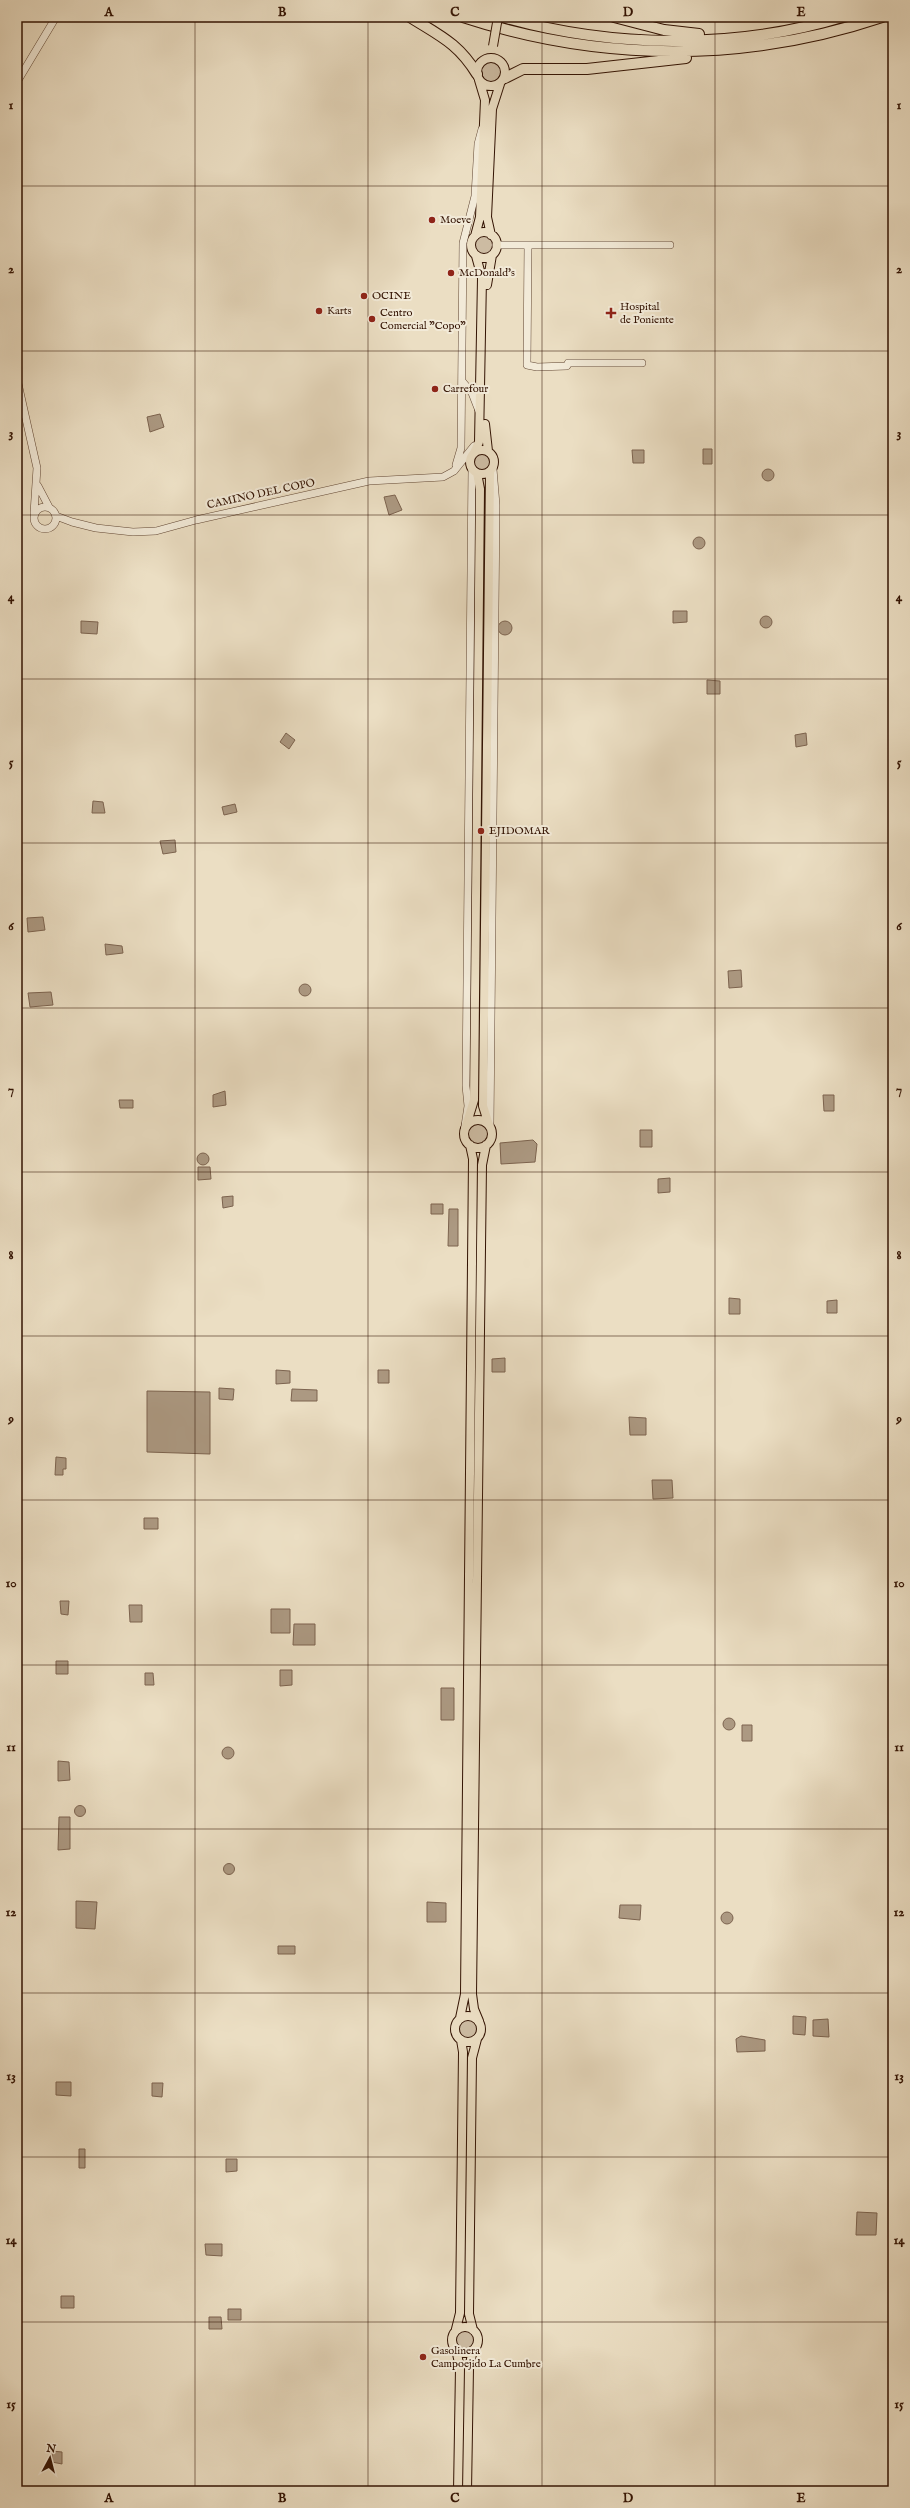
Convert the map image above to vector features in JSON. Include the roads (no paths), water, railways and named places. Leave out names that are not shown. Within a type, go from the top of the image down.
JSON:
[{"type":"highway","points":[[410,17],[456,46],[467,58],[478,77]]},
{"type":"highway","points":[[463,17],[536,38],[614,50],[706,51],[774,44]]},
{"type":"highway","points":[[503,17],[583,34],[645,40],[705,39],[773,32],[842,17]]},
{"type":"highway","points":[[614,17],[635,24],[683,33],[773,32]]},
{"type":"highway","points":[[502,81],[523,69],[587,69],[682,58],[774,44],[841,30],[882,17]]},
{"type":"main road","points":[[458,2491],[460,2368],[452,2338],[460,2313],[463,2060],[461,2040],[455,2028],[460,2018],[466,1986],[473,1167],[470,1145],[465,1139],[465,1129],[474,1100],[480,489],[471,463],[479,442],[482,278],[476,256],[471,246],[480,217],[485,100],[478,77],[478,66],[492,47],[498,17]]},
{"type":"main road","points":[[468,2491],[469,2368],[473,2350],[478,2338],[473,2330],[469,2314],[472,2058],[481,2029],[474,2009],[472,1994],[482,1165],[486,1145],[491,1138],[483,1106],[491,470],[495,460],[488,451],[484,435],[487,282],[492,255],[496,245],[491,235],[487,217],[492,109],[502,81],[504,66],[494,55],[492,47]]},
{"type":"main road","points":[[483,60],[491,58],[499,60]]},
{"type":"main road","points":[[478,77],[491,87],[502,81]]},
{"type":"main road","points":[[475,236],[483,233],[491,235]]},
{"type":"main road","points":[[476,256],[484,258],[492,255]]},
{"type":"main road","points":[[471,463],[481,450],[488,451]]},
{"type":"main road","points":[[471,463],[484,474],[491,470]]},
{"type":"main road","points":[[465,1129],[477,1120],[489,1126]]},
{"type":"main road","points":[[470,1145],[478,1147],[486,1145]]},
{"type":"main road","points":[[460,2018],[472,2016],[479,2021]]},
{"type":"main road","points":[[461,2040],[469,2042],[477,2039]]},
{"type":"main road","points":[[456,2329],[465,2327],[473,2330]]},
{"type":"main road","points":[[456,2349],[466,2353],[473,2350]]},
{"type":"street","points":[[17,82],[56,17]]},
{"type":"street","points":[[454,471],[461,448],[463,243],[475,196],[478,144],[484,123]]},
{"type":"street","points":[[496,245],[670,245]]},
{"type":"street","points":[[528,245],[527,365],[544,367],[567,366],[568,363],[642,363]]},
{"type":"street","points":[[17,378],[37,468],[38,484],[34,522],[40,528],[50,528],[54,524],[56,516]]},
{"type":"street","points":[[462,381],[472,393],[479,412]]},
{"type":"street","points":[[471,463],[473,449],[479,434]]},
{"type":"street","name":"CAMINO DEL COPO","points":[[72,522],[133,532],[156,531],[196,520],[369,481],[443,477],[471,463]]},
{"type":"street","points":[[38,484],[49,507],[56,516],[72,522]]},
{"type":"street","points":[[34,514],[40,508],[49,507]]},
{"type":"street","points":[[54,524],[72,522]]},
{"type":"place","name":"Moeve","points":[[432,220]]},
{"type":"place","name":"McDonald's","points":[[451,273]]},
{"type":"place","name":"OCINE","points":[[364,296]]},
{"type":"place","name":"Karts","points":[[319,311]]},
{"type":"place","name":"Hospital de Poniente","points":[[611,313]]},
{"type":"place","name":"Centro Comercial \"Copo\"","points":[[372,319]]},
{"type":"place","name":"Carrefour","points":[[435,389]]},
{"type":"place","name":"EJIDOMAR","points":[[481,831]]},
{"type":"place","name":"Gasolinera Campoejido La Cumbre","points":[[423,2357]]}]
